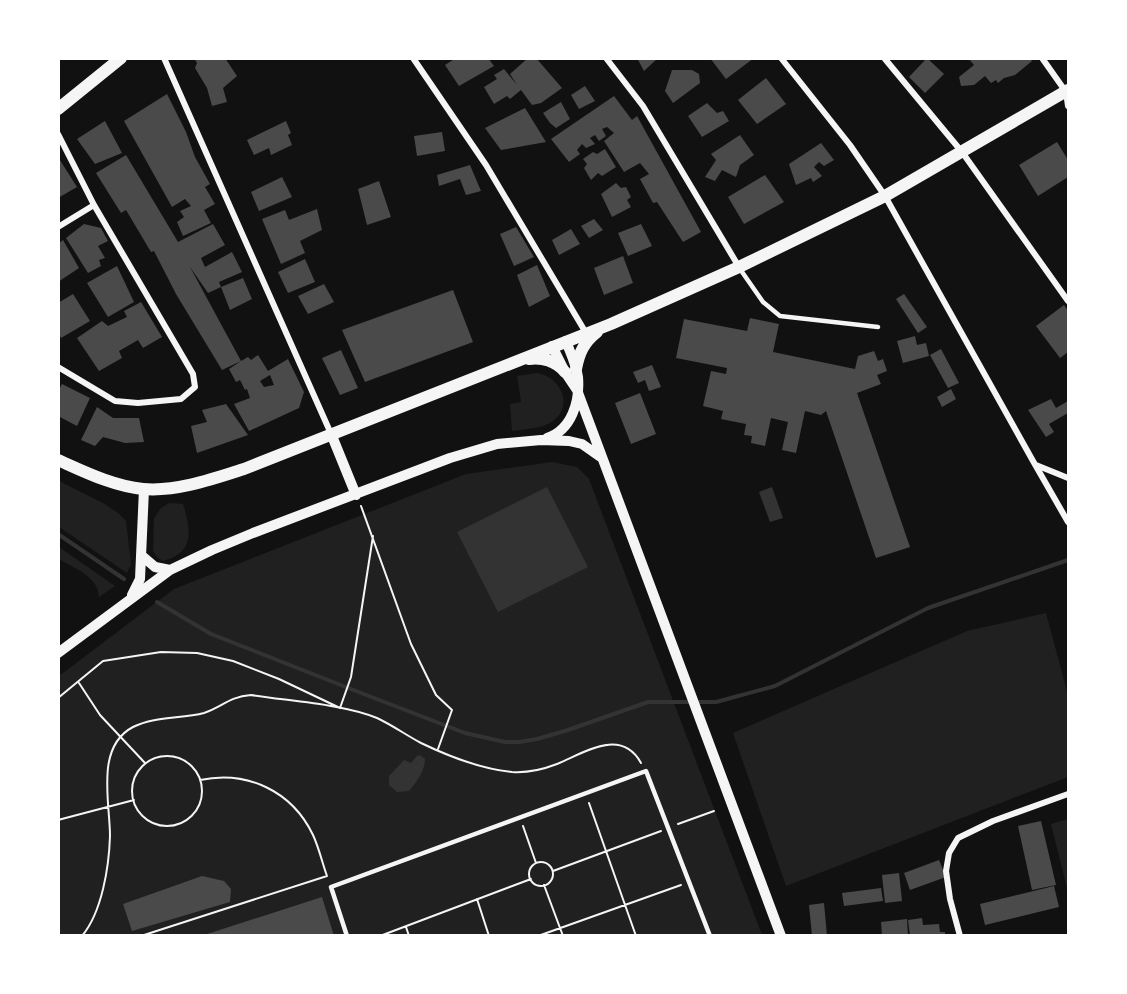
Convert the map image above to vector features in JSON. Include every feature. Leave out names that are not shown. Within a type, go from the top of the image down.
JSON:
[{"type":"main road","points":[[58,110],[121,58]]},
{"type":"main road","points":[[58,460],[114,483],[144,489],[182,486],[216,478],[332,436],[611,324],[739,267],[885,196],[1067,91]]},
{"type":"main road","points":[[510,363],[537,358],[570,370],[585,343],[595,333],[611,324]]},
{"type":"street","points":[[164,58],[356,495]]},
{"type":"street","points":[[413,58],[486,165],[586,333]]},
{"type":"street","points":[[606,58],[644,106],[739,267]]},
{"type":"street","points":[[781,58],[850,145],[885,196],[1068,522]]},
{"type":"street","points":[[885,58],[962,152],[1068,301]]},
{"type":"street","points":[[1042,58],[1067,91],[1068,106]]},
{"type":"street","points":[[58,134],[94,205],[194,374],[195,387],[181,399],[138,403],[114,401],[58,367]]},
{"type":"street","points":[[58,227],[94,205]]},
{"type":"street","points":[[566,341],[570,370],[577,390],[781,936]]},
{"type":"street","points":[[552,346],[570,370]]},
{"type":"street","points":[[541,440],[554,436],[572,417],[577,390]]},
{"type":"street","points":[[58,653],[170,570],[243,538],[450,458],[497,444],[541,440],[582,444],[604,460]]},
{"type":"street","points":[[1035,465],[1068,478]]},
{"type":"street","points":[[129,599],[140,579],[144,489]]},
{"type":"street","points":[[141,555],[155,567],[170,570]]},
{"type":"street","points":[[960,936],[950,899],[946,871],[949,853],[958,838],[993,821],[1068,794]]},
{"type":"lane","points":[[739,267],[763,302],[780,316],[878,327]]},
{"type":"lane","points":[[347,936],[330,887],[646,771],[710,936]]},
{"type":"path","points":[[356,495],[411,644],[436,695],[452,710],[437,750]]},
{"type":"path","points":[[340,708],[351,677],[373,536]]},
{"type":"path","points":[[58,698],[103,661],[161,652],[197,652],[233,661],[279,679],[340,708]]},
{"type":"path","points":[[79,683],[100,715],[145,763]]},
{"type":"path","points":[[82,936],[90,926],[107,875],[110,835],[107,807],[112,749],[120,736],[134,726],[150,721],[205,713],[236,696],[251,695],[340,708],[376,718],[437,750],[484,766],[512,772],[530,771],[554,765],[594,747],[615,743],[638,757],[646,771]]},
{"type":"path","points":[[167,756],[188,763],[200,780],[202,791],[200,802],[187,819],[177,824],[153,823],[136,807],[133,783],[137,772],[145,763],[156,758],[167,756]]},
{"type":"path","points":[[141,936],[327,876],[314,836],[303,818],[285,799],[263,786],[244,779],[218,776],[200,780]]},
{"type":"path","points":[[585,793],[636,936]]},
{"type":"path","points":[[58,820],[134,800]]},
{"type":"path","points":[[553,871],[714,811]]},
{"type":"path","points":[[520,817],[536,863]]},
{"type":"path","points":[[536,863],[548,864],[553,871],[551,881],[544,885],[537,885],[531,879],[531,868],[536,863]]},
{"type":"path","points":[[380,936],[531,879]]},
{"type":"path","points":[[538,936],[689,882]]},
{"type":"path","points":[[544,885],[563,936]]},
{"type":"path","points":[[477,899],[489,936]]},
{"type":"path","points":[[406,926],[409,936]]},
{"type":"shaded area","points":[[537,373],[552,379],[562,392],[563,407],[560,414],[544,426],[512,431],[510,404],[521,402],[517,376]]},
{"type":"shaded area","points":[[552,462],[577,467],[589,479],[762,935],[59,936],[59,676],[174,589],[466,474]]},
{"type":"shaded area","points":[[59,481],[103,503],[126,521],[131,564],[127,573],[59,527]]},
{"type":"shaded area","points":[[547,487],[588,567],[498,612],[457,532]]},
{"type":"shaded area","points":[[772,487],[783,518],[770,522],[759,492]]},
{"type":"shaded area","points":[[169,503],[183,504],[189,531],[186,546],[181,552],[163,561],[153,551],[154,518],[161,508]]},
{"type":"shaded area","points":[[59,547],[115,586],[99,597],[98,590],[90,578],[59,559]]},
{"type":"shaded area","points":[[1046,613],[1068,695],[1068,777],[786,886],[733,733],[967,631]]},
{"type":"shaded area","points":[[420,755],[425,759],[425,763],[417,781],[409,791],[397,792],[389,785],[389,776],[404,760],[411,763]]},
{"type":"shaded area","points":[[1068,819],[1068,892],[1051,824]]},
{"type":"building","points":[[194,58],[225,58],[237,76],[223,88],[227,102],[212,106],[207,88],[195,68],[197,63]]},
{"type":"building","points":[[456,58],[488,58],[494,66],[459,86],[445,65]]},
{"type":"building","points":[[528,58],[536,58],[562,88],[541,103],[532,105],[521,90],[510,99],[507,96],[494,104],[484,87],[497,79],[494,75],[504,69],[517,85],[510,74]]},
{"type":"building","points":[[637,58],[658,58],[644,71]]},
{"type":"building","points":[[710,58],[754,58],[726,79]]},
{"type":"building","points":[[927,58],[944,74],[925,93],[909,77]]},
{"type":"building","points":[[968,58],[1030,58],[1032,61],[1015,75],[1004,78],[998,83],[996,80],[991,83],[985,76],[974,85],[961,86],[959,77],[974,65]]},
{"type":"building","points":[[672,70],[692,70],[699,74],[700,83],[673,103],[665,91]]},
{"type":"building","points":[[766,78],[786,104],[757,124],[738,100]]},
{"type":"building","points":[[585,86],[595,101],[579,109],[571,95]]},
{"type":"building","points":[[167,94],[186,132],[195,157],[210,184],[205,187],[215,204],[204,210],[211,223],[183,236],[177,222],[184,217],[180,211],[191,206],[185,199],[172,207],[124,121]]},
{"type":"building","points":[[614,96],[632,120],[637,116],[701,232],[683,242],[657,202],[653,203],[640,179],[649,174],[640,163],[624,172],[604,141],[614,133],[607,127],[602,129],[606,136],[599,141],[595,135],[590,138],[595,144],[586,148],[582,144],[577,150],[580,154],[569,162],[551,139]]},
{"type":"building","points":[[561,102],[570,119],[556,128],[543,113]]},
{"type":"building","points":[[707,103],[717,113],[723,111],[729,121],[702,137],[688,116]]},
{"type":"building","points":[[525,108],[546,142],[501,150],[485,128]]},
{"type":"building","points":[[105,121],[122,153],[95,164],[77,139]]},
{"type":"building","points":[[286,121],[291,133],[288,135],[292,145],[271,155],[269,148],[254,155],[247,140]]},
{"type":"building","points":[[442,132],[445,151],[417,156],[414,136]]},
{"type":"building","points":[[740,135],[754,155],[740,165],[736,177],[722,170],[715,181],[705,177],[716,160],[711,154]]},
{"type":"building","points":[[1057,142],[1068,160],[1068,177],[1038,196],[1019,165]]},
{"type":"building","points":[[821,143],[834,160],[824,166],[819,162],[814,167],[822,176],[813,182],[811,178],[796,185],[789,164]]},
{"type":"building","points":[[605,149],[616,167],[602,176],[598,173],[591,180],[584,168],[587,164],[583,159],[593,152],[597,154]]},
{"type":"building","points":[[126,155],[178,242],[213,224],[225,245],[201,258],[205,267],[232,252],[242,272],[219,282],[221,287],[208,293],[190,267],[241,361],[222,370],[176,294],[154,251],[151,252],[126,210],[121,213],[96,173]]},
{"type":"building","points":[[58,157],[77,187],[58,198]]},
{"type":"building","points":[[470,165],[481,191],[466,195],[460,179],[439,186],[437,175]]},
{"type":"building","points":[[765,175],[784,202],[744,224],[728,197]]},
{"type":"building","points":[[282,177],[292,197],[259,211],[251,192]]},
{"type":"building","points":[[379,181],[391,217],[367,225],[358,189]]},
{"type":"building","points":[[616,183],[621,188],[626,187],[631,197],[627,200],[631,207],[612,217],[601,194]]},
{"type":"building","points":[[317,209],[322,230],[300,241],[305,253],[281,264],[262,219],[285,210],[289,220]]},
{"type":"building","points":[[594,219],[603,230],[589,238],[581,226]]},
{"type":"building","points":[[84,224],[101,228],[108,241],[98,246],[105,258],[99,260],[101,266],[88,273],[66,238]]},
{"type":"building","points":[[641,224],[652,246],[628,256],[618,233]]},
{"type":"building","points":[[516,227],[534,257],[514,266],[500,234]]},
{"type":"building","points":[[571,229],[580,244],[559,255],[552,240]]},
{"type":"building","points":[[63,240],[79,268],[58,282],[58,244]]},
{"type":"building","points":[[623,256],[633,283],[604,295],[594,268]]},
{"type":"building","points":[[305,259],[315,282],[288,293],[278,272]]},
{"type":"building","points":[[537,265],[550,296],[529,307],[517,275]]},
{"type":"building","points":[[117,266],[134,302],[108,317],[87,283]]},
{"type":"building","points":[[243,278],[252,299],[230,310],[221,287]]},
{"type":"building","points":[[324,284],[334,302],[308,314],[298,296]]},
{"type":"building","points":[[453,290],[473,342],[365,382],[342,330]]},
{"type":"building","points":[[73,294],[90,321],[61,338],[58,333],[58,303]]},
{"type":"building","points":[[904,294],[927,327],[918,333],[896,299]]},
{"type":"building","points":[[141,302],[162,337],[143,348],[138,340],[119,351],[122,358],[99,371],[77,338],[102,321],[108,326],[127,317],[124,311]]},
{"type":"building","points":[[1064,305],[1068,311],[1068,352],[1060,358],[1036,326]]},
{"type":"building","points":[[750,318],[779,324],[773,352],[855,369],[858,356],[874,351],[878,361],[883,359],[887,371],[877,375],[881,384],[857,393],[910,547],[876,558],[826,411],[821,415],[805,411],[796,453],[782,450],[788,422],[771,418],[765,446],[751,443],[752,436],[744,435],[746,424],[721,419],[723,411],[703,406],[711,371],[726,374],[727,368],[676,358],[684,319],[747,331]]},
{"type":"building","points":[[915,336],[917,345],[926,343],[929,356],[903,363],[897,341]]},
{"type":"building","points":[[941,349],[959,383],[948,388],[930,355]]},
{"type":"building","points":[[341,350],[358,388],[340,395],[322,358]]},
{"type":"building","points":[[258,355],[268,371],[288,359],[304,392],[299,408],[249,431],[234,404],[250,398],[247,389],[256,384],[245,390],[240,380],[236,382],[229,369],[248,357],[251,360]],"holes":[[[270,375],[274,385],[264,387],[260,381]]]},
{"type":"building","points":[[652,365],[661,387],[649,391],[645,380],[638,383],[633,372]]},
{"type":"building","points":[[62,384],[90,398],[77,426],[58,416],[58,391]]},
{"type":"building","points":[[951,389],[956,399],[942,407],[937,397]]},
{"type":"building","points":[[640,393],[656,434],[631,444],[615,403]]},
{"type":"building","points":[[1051,399],[1056,408],[1068,401],[1068,413],[1049,424],[1054,432],[1046,437],[1028,410]]},
{"type":"building","points":[[226,404],[248,435],[197,453],[191,426],[207,422],[202,410]]},
{"type":"building","points":[[97,407],[113,418],[139,418],[144,442],[125,443],[103,437],[95,446],[81,440]]},
{"type":"building","points":[[1041,821],[1056,885],[1032,890],[1018,826]]},
{"type":"building","points":[[939,860],[946,877],[910,890],[904,873]]},
{"type":"building","points":[[899,873],[902,901],[885,903],[882,875]]},
{"type":"building","points":[[202,876],[224,881],[231,889],[230,902],[132,931],[123,904]]},
{"type":"building","points":[[1054,886],[1059,907],[985,925],[980,904]]},
{"type":"building","points":[[881,888],[883,901],[844,906],[842,893]]},
{"type":"building","points":[[322,897],[334,936],[204,935]]},
{"type":"building","points":[[824,903],[827,936],[812,936],[809,905]]},
{"type":"building","points":[[922,918],[923,925],[939,924],[940,932],[945,932],[945,936],[910,936],[908,920]]},
{"type":"building","points":[[907,919],[908,936],[882,936],[881,922]]},
{"type":"waterway","points":[[58,534],[124,579]]},
{"type":"waterway","points":[[157,602],[211,634],[356,691],[465,733],[505,742],[519,742],[568,730],[648,702],[716,702],[775,686],[928,608],[1068,560]]}]
